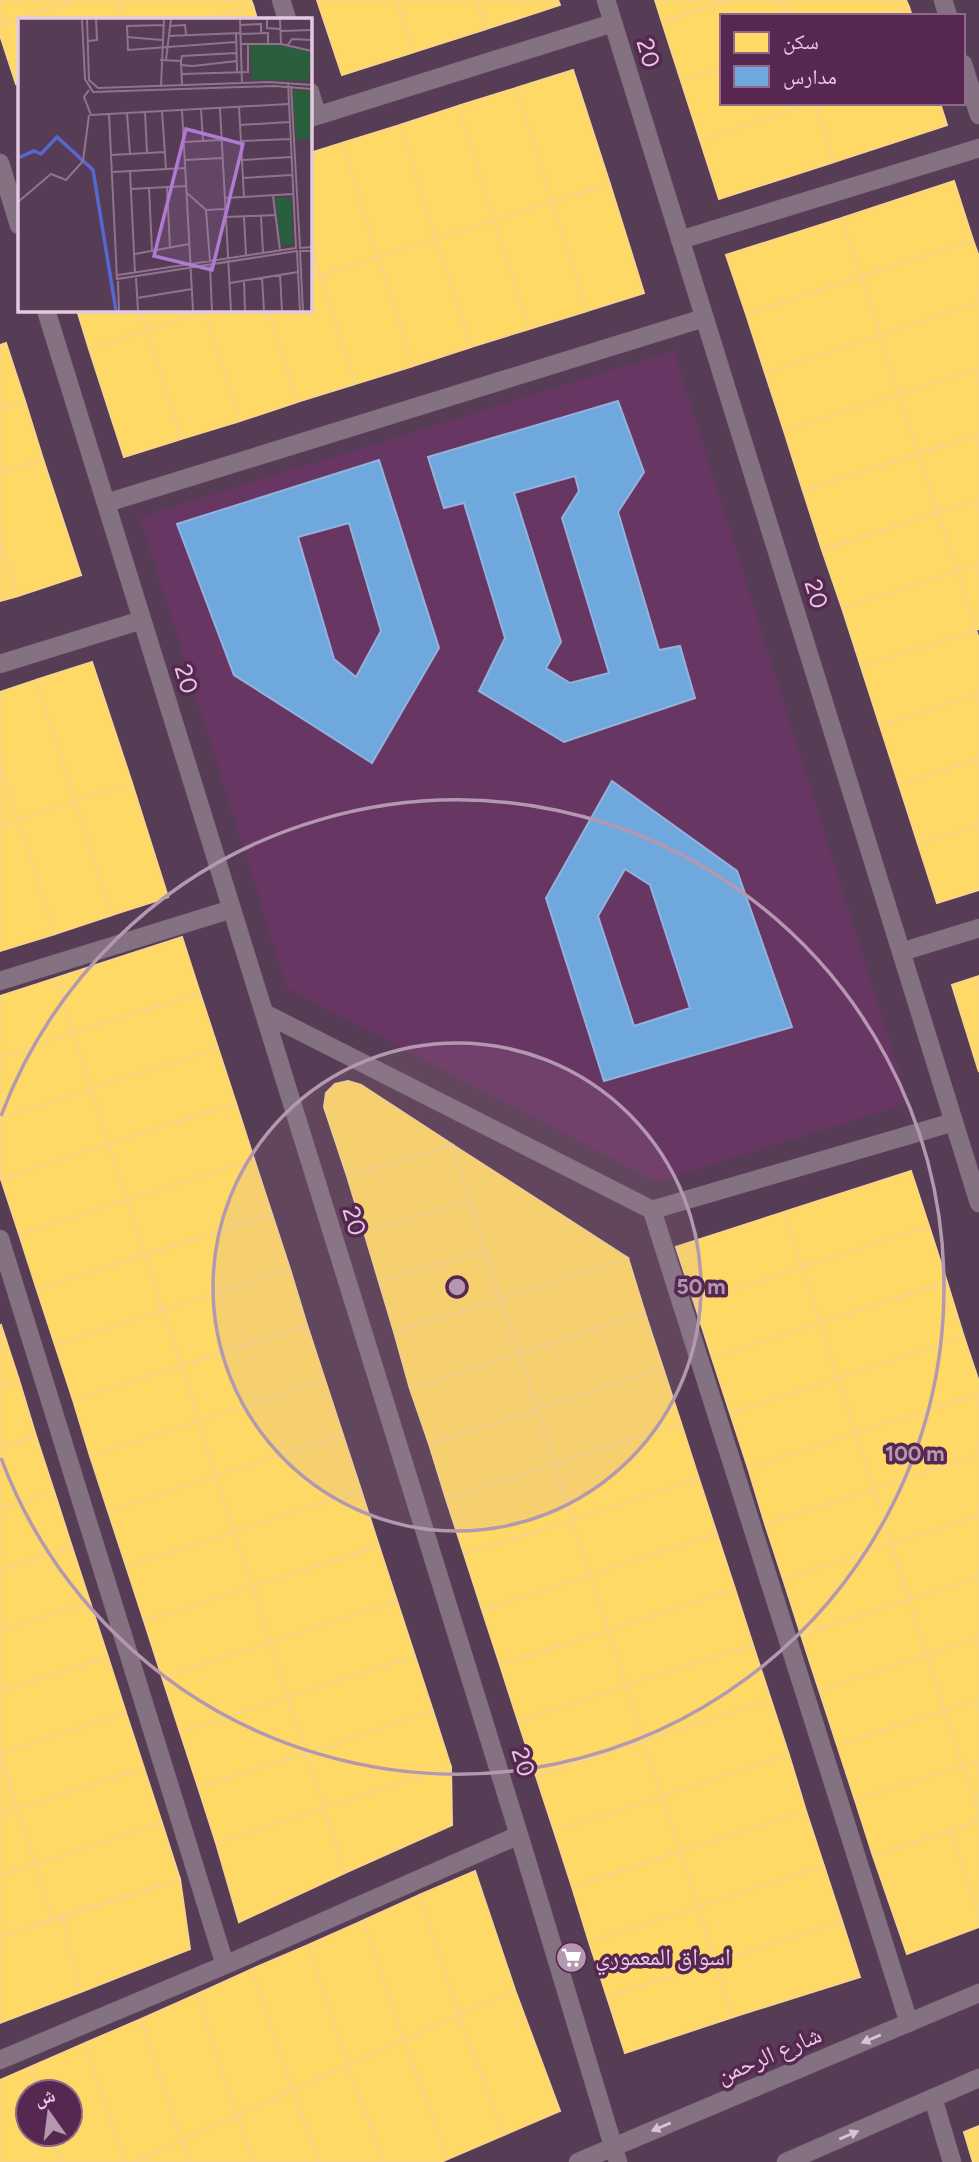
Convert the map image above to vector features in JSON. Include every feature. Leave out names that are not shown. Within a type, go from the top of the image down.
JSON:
[{"type":"street","points":[[281,0],[287,18]]},
{"type":"street","name":"20","points":[[606,0],[979,1203]]},
{"type":"street","points":[[313,116],[613,23]]},
{"type":"street","points":[[965,70],[979,115]]},
{"type":"street","points":[[680,240],[979,148]]},
{"type":"street","points":[[0,163],[18,214]]},
{"type":"street","name":"20","points":[[47,312],[520,1835],[615,2155]]},
{"type":"street","points":[[106,503],[704,318]]},
{"type":"street","points":[[0,664],[142,620]]},
{"type":"street","points":[[0,981],[232,909]]},
{"type":"street","points":[[901,952],[979,928]]},
{"type":"street","points":[[264,1013],[652,1210],[954,1122]]},
{"type":"street","points":[[652,1210],[909,2023]]},
{"type":"street","points":[[0,1239],[225,1965]]},
{"type":"street","points":[[0,2060],[225,1965],[520,1835]]},
{"type":"street","name":"شارع الرحمن","points":[[578,2162],[615,2155],[979,1993]]},
{"type":"street","points":[[786,2162],[979,2078]]},
{"type":"street","points":[[933,2098],[953,2162]]},
{"type":"shaded area","points":[[674,351],[909,1103],[657,1182],[287,988],[140,517]]},
{"type":"building: سكن","points":[[0,0],[75,0],[18,18],[0,25]]},
{"type":"building: سكن","points":[[75,0],[116,0],[123,18],[21,18]]},
{"type":"building: سكن","points":[[116,0],[251,0],[253,5],[215,18],[123,18]]},
{"type":"building: سكن","points":[[317,0],[397,0],[414,52],[342,75]]},
{"type":"building: سكن","points":[[397,0],[477,0],[486,29],[414,52]]},
{"type":"building: سكن","points":[[477,0],[558,0],[560,5],[486,29]]},
{"type":"building: سكن","points":[[655,0],[729,0],[662,22]]},
{"type":"building: سكن","points":[[729,0],[782,0],[786,14],[720,14],[720,69],[681,81],[662,22]]},
{"type":"building: سكن","points":[[782,0],[906,0],[909,7],[889,14],[786,14]]},
{"type":"building: سكن","points":[[253,5],[257,18],[215,18]]},
{"type":"building: سكن","points":[[909,7],[911,14],[889,14]]},
{"type":"building: سكن","points":[[18,19],[16,84],[0,35],[0,25]]},
{"type":"building: سكن","points":[[720,69],[720,105],[807,105],[700,140],[681,81]]},
{"type":"building: سكن","points":[[573,70],[610,184],[552,202],[516,88]]},
{"type":"building: سكن","points":[[516,88],[552,202],[494,220],[458,106]]},
{"type":"building: سكن","points":[[807,105],[817,105],[834,162],[719,199],[700,140]]},
{"type":"building: سكن","points":[[817,105],[941,105],[947,125],[834,162]]},
{"type":"building: سكن","points":[[458,106],[494,220],[436,239],[400,125]]},
{"type":"building: سكن","points":[[400,125],[436,239],[378,257],[342,143]]},
{"type":"building: سكن","points":[[342,143],[378,257],[320,275],[312,248],[312,152]]},
{"type":"building: سكن","points":[[954,181],[973,240],[861,276],[842,218]]},
{"type":"building: سكن","points":[[610,184],[644,293],[587,311],[552,202]]},
{"type":"building: سكن","points":[[552,202],[587,311],[529,329],[494,220]]},
{"type":"building: سكن","points":[[842,218],[861,276],[746,314],[726,255]]},
{"type":"building: سكن","points":[[494,220],[529,329],[471,347],[436,239]]},
{"type":"building: سكن","points":[[436,239],[471,347],[413,366],[378,257]]},
{"type":"building: سكن","points":[[973,240],[979,257],[979,303],[880,335],[861,276]]},
{"type":"building: سكن","points":[[312,248],[320,275],[312,278]]},
{"type":"building: سكن","points":[[378,257],[413,366],[355,384],[320,275]]},
{"type":"building: سكن","points":[[320,275],[355,384],[297,402],[269,312],[312,312],[312,278]]},
{"type":"building: سكن","points":[[861,276],[880,335],[765,373],[746,314]]},
{"type":"building: سكن","points":[[979,303],[979,368],[899,394],[880,335]]},
{"type":"building: سكن","points":[[78,312],[142,312],[147,330],[89,349]]},
{"type":"building: سكن","points":[[142,312],[205,312],[147,330]]},
{"type":"building: سكن","points":[[205,312],[269,312],[297,402],[240,421]]},
{"type":"building: سكن","points":[[205,312],[240,421],[181,439],[147,330]]},
{"type":"building: سكن","points":[[147,330],[181,439],[124,457],[89,349]]},
{"type":"building: سكن","points":[[880,335],[899,394],[784,431],[765,373]]},
{"type":"building: سكن","points":[[6,343],[25,401],[0,409],[0,345]]},
{"type":"building: سكن","points":[[979,368],[979,434],[918,454],[899,394]]},
{"type":"building: سكن","points":[[899,394],[918,454],[803,491],[784,431]]},
{"type":"building: سكن","points":[[25,401],[43,459],[0,472],[0,409]]},
{"type":"building: سكن","points":[[979,434],[979,499],[938,512],[918,454]]},
{"type":"building: سكن","points":[[918,454],[938,512],[822,550],[803,491]]},
{"type":"building: سكن","points":[[43,459],[81,575],[18,596],[0,539],[0,472]]},
{"type":"building: سكن","points":[[979,499],[979,564],[957,571],[938,512]]},
{"type":"building: سكن","points":[[938,512],[957,571],[842,608],[822,550]]},
{"type":"building: سكن","points":[[0,539],[18,596],[0,601]]},
{"type":"building: سكن","points":[[979,564],[979,629],[976,630],[957,571]]},
{"type":"building: سكن","points":[[957,571],[976,630],[861,667],[842,608]]},
{"type":"building: سكن","points":[[976,630],[979,639],[979,694],[880,726],[861,667]]},
{"type":"building: سكن","points":[[92,662],[132,783],[75,801],[36,680]]},
{"type":"building: سكن","points":[[36,680],[75,801],[18,820],[0,763],[0,692]]},
{"type":"building: سكن","points":[[979,694],[979,759],[899,785],[880,726]]},
{"type":"building: سكن","points":[[979,759],[979,825],[918,844],[899,785]]},
{"type":"building: سكن","points":[[0,763],[18,820],[0,826]]},
{"type":"building: سكن","points":[[132,783],[168,897],[112,915],[75,801]]},
{"type":"building: سكن","points":[[75,801],[112,915],[55,934],[18,820]]},
{"type":"building: سكن","points":[[18,820],[55,934],[0,951],[0,826]]},
{"type":"building: سكن","points":[[979,825],[979,890],[937,903],[918,844]]},
{"type":"building: سكن","points":[[182,937],[200,993],[73,1033],[56,978]]},
{"type":"building: سكن","points":[[979,976],[979,1072],[952,985]]},
{"type":"building: سكن","points":[[56,978],[73,1033],[0,1057],[0,996]]},
{"type":"building: سكن","points":[[200,993],[218,1048],[91,1089],[73,1033]]},
{"type":"building: سكن","points":[[73,1033],[91,1089],[0,1118],[0,1057]]},
{"type":"building: سكن","points":[[218,1048],[236,1103],[109,1144],[91,1089]]},
{"type":"building: سكن","points":[[348,1081],[361,1085],[453,1145],[347,1176],[324,1107],[326,1093],[335,1084]]},
{"type":"building: سكن","points":[[91,1089],[109,1144],[1,1179],[0,1118]]},
{"type":"building: سكن","points":[[236,1103],[254,1159],[127,1200],[109,1144]]},
{"type":"building: سكن","points":[[109,1144],[127,1200],[19,1234],[1,1179]]},
{"type":"building: سكن","points":[[453,1145],[628,1258],[500,1299]]},
{"type":"building: سكن","points":[[453,1145],[470,1201],[364,1232],[347,1176]]},
{"type":"building: سكن","points":[[254,1159],[272,1214],[145,1255],[127,1200]]},
{"type":"building: سكن","points":[[911,1171],[929,1226],[802,1267],[784,1212]]},
{"type":"building: سكن","points":[[127,1200],[145,1255],[37,1290],[19,1234]]},
{"type":"building: سكن","points":[[470,1201],[485,1250],[379,1282],[364,1232]]},
{"type":"building: سكن","points":[[784,1212],[802,1267],[694,1302],[676,1247]]},
{"type":"building: سكن","points":[[272,1214],[290,1269],[163,1310],[145,1255]]},
{"type":"building: سكن","points":[[929,1226],[947,1282],[820,1323],[802,1267]]},
{"type":"building: سكن","points":[[485,1250],[500,1299],[394,1332],[379,1282]]},
{"type":"building: سكن","points":[[145,1255],[163,1310],[55,1345],[37,1290]]},
{"type":"building: سكن","points":[[628,1258],[645,1313],[519,1354],[500,1299]]},
{"type":"building: سكن","points":[[802,1267],[820,1323],[712,1358],[694,1302]]},
{"type":"building: سكن","points":[[290,1269],[307,1325],[181,1366],[163,1310]]},
{"type":"building: سكن","points":[[947,1282],[964,1337],[838,1378],[820,1323]]},
{"type":"building: سكن","points":[[500,1299],[519,1354],[410,1389],[394,1332]]},
{"type":"building: سكن","points":[[163,1310],[181,1366],[73,1400],[55,1345]]},
{"type":"building: سكن","points":[[645,1313],[663,1368],[537,1409],[519,1354]]},
{"type":"building: سكن","points":[[820,1323],[838,1378],[730,1413],[712,1358]]},
{"type":"building: سكن","points":[[307,1325],[325,1380],[199,1421],[181,1366]]},
{"type":"building: سكن","points":[[0,1326],[19,1380],[0,1386]]},
{"type":"building: سكن","points":[[964,1337],[979,1382],[979,1394],[856,1433],[838,1378]]},
{"type":"building: سكن","points":[[519,1354],[537,1409],[429,1444],[410,1389]]},
{"type":"building: سكن","points":[[181,1366],[199,1421],[90,1456],[73,1400]]},
{"type":"building: سكن","points":[[663,1368],[681,1423],[555,1464],[537,1409]]},
{"type":"building: سكن","points":[[838,1378],[856,1433],[748,1468],[730,1413]]},
{"type":"building: سكن","points":[[19,1380],[36,1436],[0,1448],[0,1386]]},
{"type":"building: سكن","points":[[325,1380],[343,1435],[216,1476],[199,1421]]},
{"type":"building: سكن","points":[[979,1394],[979,1455],[874,1489],[856,1433]]},
{"type":"building: سكن","points":[[537,1409],[555,1464],[446,1499],[429,1444]]},
{"type":"building: سكن","points":[[199,1421],[216,1476],[108,1511],[90,1456]]},
{"type":"building: سكن","points":[[681,1423],[699,1479],[572,1520],[555,1464]]},
{"type":"building: سكن","points":[[856,1433],[874,1489],[765,1524],[748,1468]]},
{"type":"building: سكن","points":[[343,1435],[361,1490],[234,1532],[216,1476]]},
{"type":"building: سكن","points":[[36,1436],[54,1491],[0,1509],[0,1448]]},
{"type":"building: سكن","points":[[979,1455],[979,1516],[891,1544],[874,1489]]},
{"type":"building: سكن","points":[[555,1464],[572,1520],[464,1554],[446,1499]]},
{"type":"building: سكن","points":[[216,1476],[234,1532],[126,1566],[108,1511]]},
{"type":"building: سكن","points":[[699,1479],[717,1534],[590,1575],[572,1520]]},
{"type":"building: سكن","points":[[874,1489],[891,1544],[783,1579],[765,1524]]},
{"type":"building: سكن","points":[[361,1490],[379,1546],[252,1587],[234,1532]]},
{"type":"building: سكن","points":[[54,1491],[72,1547],[0,1570],[0,1509]]},
{"type":"building: سكن","points":[[979,1516],[979,1577],[909,1599],[891,1544]]},
{"type":"building: سكن","points":[[572,1520],[590,1575],[482,1610],[464,1554]]},
{"type":"building: سكن","points":[[234,1532],[252,1587],[144,1621],[126,1566]]},
{"type":"building: سكن","points":[[717,1534],[735,1589],[608,1630],[590,1575]]},
{"type":"building: سكن","points":[[891,1544],[909,1599],[801,1635],[783,1579]]},
{"type":"building: سكن","points":[[379,1546],[397,1601],[270,1642],[252,1587]]},
{"type":"building: سكن","points":[[72,1547],[90,1602],[0,1631],[0,1570]]},
{"type":"building: سكن","points":[[590,1575],[608,1630],[500,1665],[482,1610]]},
{"type":"building: سكن","points":[[979,1577],[979,1638],[927,1655],[909,1599]]},
{"type":"building: سكن","points":[[252,1587],[270,1642],[162,1677],[144,1621]]},
{"type":"building: سكن","points":[[735,1589],[753,1645],[626,1685],[608,1630]]},
{"type":"building: سكن","points":[[909,1599],[927,1655],[819,1690],[801,1635]]},
{"type":"building: سكن","points":[[397,1601],[415,1656],[288,1697],[270,1642]]},
{"type":"building: سكن","points":[[90,1602],[108,1657],[0,1692],[0,1631]]},
{"type":"building: سكن","points":[[608,1630],[626,1685],[518,1721],[500,1665]]},
{"type":"building: سكن","points":[[979,1638],[979,1699],[945,1710],[927,1655]]},
{"type":"building: سكن","points":[[270,1642],[288,1697],[180,1732],[162,1677]]},
{"type":"building: سكن","points":[[753,1645],[771,1700],[644,1741],[626,1685]]},
{"type":"building: سكن","points":[[927,1655],[945,1710],[837,1745],[819,1690]]},
{"type":"building: سكن","points":[[415,1656],[433,1711],[306,1753],[288,1697]]},
{"type":"building: سكن","points":[[108,1657],[126,1713],[0,1753],[0,1692]]},
{"type":"building: سكن","points":[[626,1685],[644,1741],[536,1776],[518,1721]]},
{"type":"building: سكن","points":[[288,1697],[306,1753],[198,1787],[180,1732]]},
{"type":"building: سكن","points":[[979,1699],[979,1760],[963,1765],[945,1710]]},
{"type":"building: سكن","points":[[771,1700],[789,1755],[662,1796],[644,1741]]},
{"type":"building: سكن","points":[[945,1710],[963,1765],[855,1800],[837,1745]]},
{"type":"building: سكن","points":[[433,1711],[451,1767],[324,1808],[306,1753]]},
{"type":"building: سكن","points":[[126,1713],[144,1768],[17,1809],[0,1753]]},
{"type":"building: سكن","points":[[644,1741],[662,1796],[554,1831],[536,1776]]},
{"type":"building: سكن","points":[[306,1753],[324,1808],[216,1843],[198,1787]]},
{"type":"building: سكن","points":[[789,1755],[806,1811],[680,1851],[662,1796]]},
{"type":"building: سكن","points":[[0,1756],[17,1809],[0,1814]]},
{"type":"building: سكن","points":[[979,1760],[979,1815],[963,1765]]},
{"type":"building: سكن","points":[[963,1765],[979,1821],[873,1856],[855,1800]]},
{"type":"building: سكن","points":[[451,1767],[452,1825],[345,1873],[324,1808]]},
{"type":"building: سكن","points":[[144,1768],[162,1823],[35,1864],[17,1809]]},
{"type":"building: سكن","points":[[662,1796],[680,1851],[572,1887],[554,1831]]},
{"type":"building: سكن","points":[[324,1808],[345,1873],[239,1922],[216,1843]]},
{"type":"building: سكن","points":[[17,1809],[35,1864],[0,1875],[0,1814]]},
{"type":"building: سكن","points":[[806,1811],[824,1866],[698,1907],[680,1851]]},
{"type":"building: سكن","points":[[979,1821],[979,1918],[951,1830]]},
{"type":"building: سكن","points":[[162,1823],[180,1879],[53,1920],[35,1864]]},
{"type":"building: سكن","points":[[951,1830],[979,1918],[979,1927],[907,1954],[873,1856]]},
{"type":"building: سكن","points":[[680,1851],[698,1907],[589,1942],[572,1887]]},
{"type":"building: سكن","points":[[35,1864],[53,1920],[0,1937],[0,1875]]},
{"type":"building: سكن","points":[[824,1866],[842,1921],[715,1962],[698,1907]]},
{"type":"building: سكن","points":[[475,1871],[515,1990],[459,2015],[419,1895]]},
{"type":"building: سكن","points":[[180,1879],[190,1949],[81,1992],[62,1916]]},
{"type":"building: سكن","points":[[419,1895],[459,2015],[404,2040],[364,1920]]},
{"type":"building: سكن","points":[[698,1907],[715,1962],[607,1997],[589,1942]]},
{"type":"building: سكن","points":[[62,1916],[81,1992],[0,2023],[0,1937]]},
{"type":"building: سكن","points":[[364,1920],[404,2040],[348,2065],[308,1945]]},
{"type":"building: سكن","points":[[842,1921],[860,1977],[733,2017],[715,1962]]},
{"type":"building: سكن","points":[[308,1945],[348,2065],[293,2090],[252,1969]]},
{"type":"building: سكن","points":[[715,1962],[733,2017],[625,2053],[607,1997]]},
{"type":"building: سكن","points":[[252,1969],[293,2090],[237,2115],[197,1994]]},
{"type":"building: سكن","points":[[515,1990],[560,2111],[504,2135],[459,2015]]},
{"type":"building: سكن","points":[[197,1994],[237,2115],[182,2140],[141,2019]]},
{"type":"building: سكن","points":[[459,2015],[504,2135],[448,2159],[404,2040]]},
{"type":"building: سكن","points":[[141,2019],[182,2140],[134,2162],[125,2162],[85,2043]]},
{"type":"building: سكن","points":[[404,2040],[448,2159],[441,2162],[384,2162],[348,2065]]},
{"type":"building: سكن","points":[[85,2043],[125,2162],[61,2162],[56,2148],[84,2148],[84,2078],[34,2078],[30,2067]]},
{"type":"building: سكن","points":[[348,2065],[384,2162],[319,2162],[293,2090]]},
{"type":"building: سكن","points":[[30,2067],[34,2078],[14,2078],[14,2148],[56,2148],[61,2162],[0,2162],[0,2080]]},
{"type":"building: سكن","points":[[293,2090],[319,2162],[254,2162],[237,2115]]},
{"type":"building: سكن","points":[[237,2115],[254,2162],[190,2162],[182,2140]]},
{"type":"building: سكن","points":[[979,2126],[979,2162],[973,2162],[964,2132]]},
{"type":"building: سكن","points":[[182,2140],[190,2162],[134,2162]]},
{"type":"building: مدارس","points":[[618,401],[644,472],[618,512],[659,650],[680,646],[695,698],[564,742],[479,691],[505,638],[464,503],[444,508],[428,457]],"holes":[[[575,476],[579,491],[562,518],[609,673],[570,683],[546,668],[561,642],[514,493]]]},
{"type":"building: مدارس","points":[[379,460],[439,648],[372,763],[234,675],[177,524]],"holes":[[[349,523],[381,631],[356,677],[334,659],[298,537]]]},
{"type":"building: مدارس","points":[[612,781],[737,871],[792,1027],[604,1081],[546,898]],"holes":[[[625,869],[650,885],[690,1008],[634,1026],[598,916]]]},
{"type":"place","name":"اسواق المعموري","points":[[572,1957]]}]
